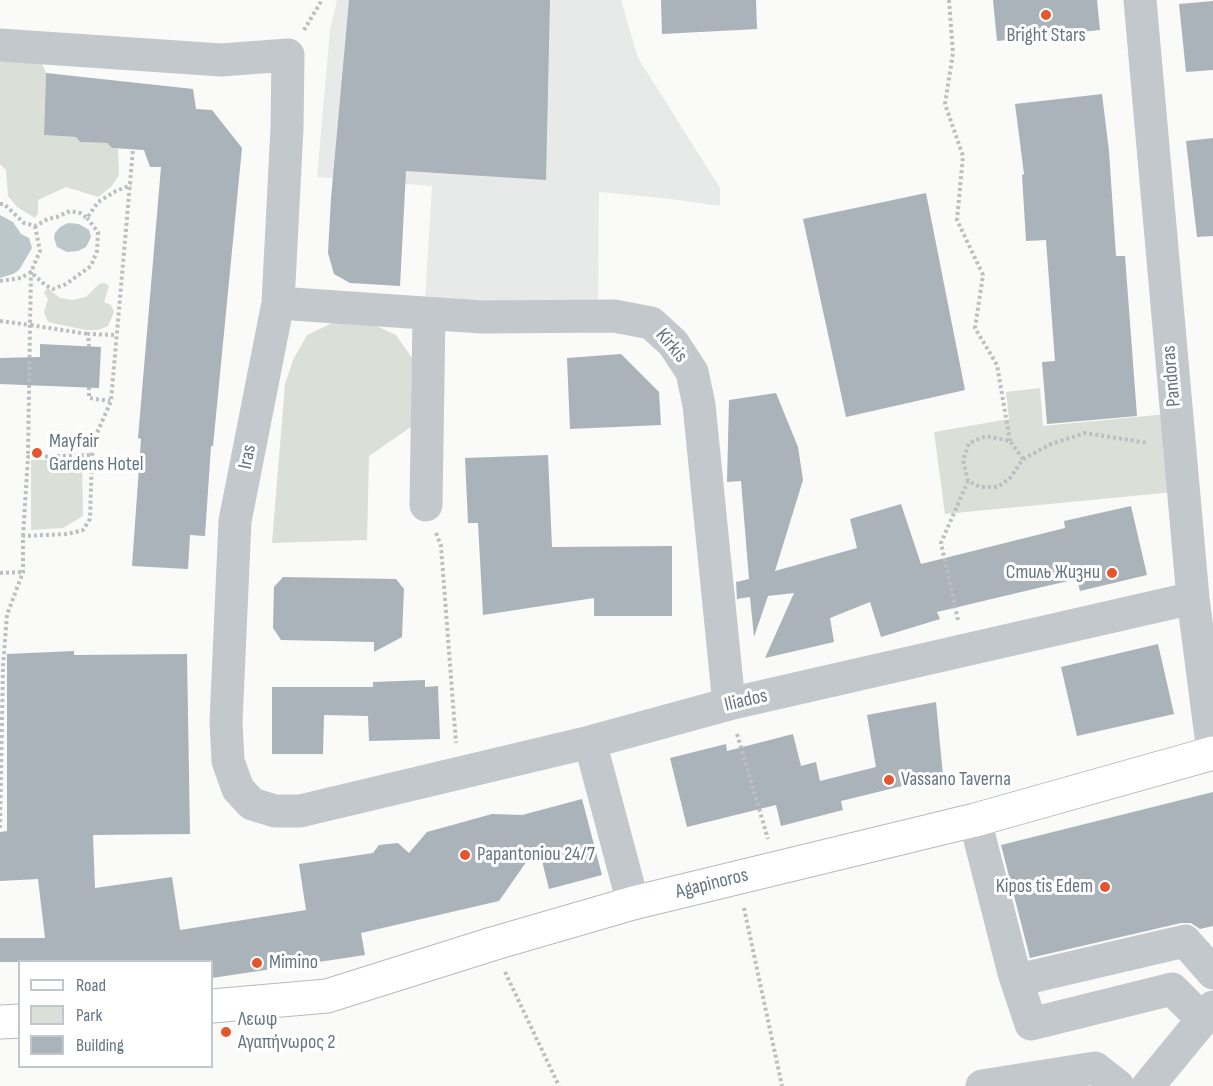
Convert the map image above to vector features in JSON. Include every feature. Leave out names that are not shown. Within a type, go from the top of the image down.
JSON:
[{"type":"main road","name":"Agapinoros","points":[[213,1006],[327,996],[633,903],[975,820],[1213,752]]},
{"type":"main road","points":[[0,1022],[18,1021]]},
{"type":"street","name":"Pandoras","points":[[1140,0],[1192,598],[1213,752]]},
{"type":"street","name":"Iras","points":[[0,45],[221,60],[288,55],[287,128],[278,303],[235,521],[226,722],[228,761],[238,789],[252,804],[275,811],[300,811]]},
{"type":"street","name":"Kirkis","points":[[278,303],[482,317],[614,316],[651,322],[673,343],[692,372],[699,405],[729,704]]},
{"type":"street","points":[[426,504],[429,314]]},
{"type":"street","name":"Iliados","points":[[300,811],[590,742],[729,704],[1192,598]]},
{"type":"street","points":[[590,742],[633,903]]},
{"type":"street","points":[[975,820],[1014,974],[1032,1024],[1172,990],[1208,1013],[1148,1086]]},
{"type":"street","points":[[1018,980],[1185,941],[1213,973]]},
{"type":"street","points":[[982,1086],[1095,1068],[1118,1086]]},
{"type":"path","points":[[949,0],[953,53],[945,104],[963,156],[957,220],[983,275],[975,328],[996,365],[1010,441],[1023,459]]},
{"type":"path","points":[[23,536],[68,534],[83,530],[90,519],[92,455],[97,433],[111,401],[133,149]]},
{"type":"path","points":[[87,218],[98,202],[131,185]]},
{"type":"path","points":[[0,204],[4,204],[24,223],[35,226],[70,211],[80,213],[98,232],[97,251],[91,266],[66,285],[53,289],[45,285],[32,272]]},
{"type":"path","points":[[0,828],[4,645],[8,615],[23,572],[32,272],[40,251],[35,226]]},
{"type":"path","points":[[0,281],[21,278],[32,272]]},
{"type":"path","points":[[0,321],[88,334],[116,334]]},
{"type":"path","points":[[88,334],[89,347]]},
{"type":"path","points":[[89,387],[89,398],[111,401]]},
{"type":"path","points":[[968,481],[980,487],[998,487],[1011,477],[1023,459],[1051,444],[1085,433],[1148,443],[1177,435]]},
{"type":"path","points":[[964,651],[941,543],[968,481],[963,460],[969,443],[986,436],[1010,441]]},
{"type":"path","points":[[28,457],[92,455]]},
{"type":"path","points":[[426,504],[441,546],[459,773]]},
{"type":"path","points":[[0,573],[23,572]]},
{"type":"path","points":[[729,704],[777,868]]},
{"type":"path","points":[[737,878],[782,1086]]},
{"type":"path","points":[[492,944],[559,1086]]},
{"type":"shaded area","points":[[337,0],[621,0],[638,58],[720,188],[720,206],[599,192],[598,306],[425,300],[432,186],[317,177],[330,30]]},
{"type":"shaded area","points":[[0,215],[13,222],[21,234],[29,238],[32,248],[19,270],[0,278]]},
{"type":"shaded area","points":[[68,223],[79,224],[89,230],[91,237],[86,247],[78,251],[67,252],[57,247],[55,233]]},
{"type":"green space","points":[[0,59],[41,61],[46,73],[44,135],[76,137],[80,142],[107,143],[112,148],[118,149],[119,175],[111,187],[98,197],[66,187],[38,200],[38,213],[35,218],[17,207],[8,196],[6,170],[0,164]]},
{"type":"green space","points":[[105,283],[109,286],[104,302],[111,305],[114,312],[108,326],[98,330],[86,330],[48,322],[44,312],[48,299],[44,293],[47,288],[60,298],[72,300],[86,297],[99,284]]},
{"type":"green space","points":[[336,321],[370,323],[396,335],[412,358],[411,427],[369,456],[367,540],[272,543],[285,384],[293,360],[307,335]]},
{"type":"green space","points":[[1040,388],[1043,426],[1167,414],[1174,492],[945,514],[934,432],[1009,419],[1006,392]]},
{"type":"green space","points":[[31,460],[82,460],[83,516],[63,528],[31,530]]},
{"type":"building","points":[[349,0],[550,0],[546,180],[406,171],[400,286],[350,283],[334,274],[328,253]]},
{"type":"building","points":[[661,0],[756,0],[757,29],[662,34]]},
{"type":"building","name":"Bright Stars","points":[[993,0],[1097,0],[1100,30],[997,41]]},
{"type":"building","points":[[1213,1],[1213,70],[1186,72],[1179,4]]},
{"type":"building","points":[[46,73],[193,89],[196,109],[212,110],[242,148],[213,446],[211,446],[205,536],[190,535],[188,569],[132,566],[141,439],[138,438],[161,167],[150,167],[144,150],[112,148],[107,143],[80,142],[76,137],[44,135]]},
{"type":"building","points":[[1102,94],[1109,151],[1116,256],[1125,256],[1137,416],[1047,424],[1042,362],[1055,361],[1046,240],[1026,241],[1022,175],[1024,174],[1015,104]]},
{"type":"building","points":[[1213,138],[1213,236],[1197,237],[1186,141]]},
{"type":"building","points":[[926,193],[965,390],[846,417],[803,219]]},
{"type":"building","points":[[40,344],[101,347],[99,388],[0,384],[0,358],[40,357]]},
{"type":"building","points":[[621,354],[659,392],[661,425],[570,429],[567,358]]},
{"type":"building","points":[[776,393],[798,447],[803,480],[775,571],[857,548],[850,519],[901,504],[921,564],[1065,528],[1064,521],[1131,506],[1147,575],[1080,591],[1077,579],[1038,588],[937,612],[940,619],[881,637],[870,602],[830,618],[834,642],[765,658],[794,593],[768,596],[754,637],[750,597],[737,599],[736,582],[749,579],[741,481],[727,482],[729,400]]},
{"type":"building","points":[[548,455],[552,547],[672,546],[672,616],[594,616],[594,598],[483,615],[478,523],[468,523],[465,458]]},
{"type":"building","points":[[283,577],[396,579],[404,589],[402,637],[374,652],[374,642],[281,640],[273,628],[274,587]]},
{"type":"building","points":[[1158,644],[1174,714],[1077,736],[1061,667]]},
{"type":"building","points":[[74,651],[74,655],[187,654],[190,834],[93,835],[95,888],[172,877],[180,930],[306,910],[299,864],[373,853],[379,845],[398,843],[409,853],[427,832],[492,814],[522,815],[582,799],[602,875],[549,889],[538,845],[499,901],[361,933],[365,955],[213,978],[213,960],[18,960],[18,962],[0,962],[0,938],[45,938],[38,879],[0,881],[0,832],[7,831],[7,654]]},
{"type":"building","points":[[425,680],[425,687],[438,686],[440,739],[369,741],[368,716],[324,715],[323,754],[272,754],[272,687],[373,687],[373,682]]},
{"type":"building","points":[[936,702],[943,776],[841,801],[843,810],[781,826],[776,805],[687,827],[670,758],[726,744],[727,751],[793,734],[801,766],[816,762],[820,781],[876,767],[867,715]]},
{"type":"building","name":"Kipos tis Edem","points":[[1213,792],[1213,926],[1200,929],[1191,923],[1181,923],[1030,958],[1001,845]]},
{"type":"place","name":"Bright Stars","points":[[1046,15]]},
{"type":"place","name":"Mayfair Gardens Hotel","points":[[37,453]]},
{"type":"place","name":"Стиль Жизни","points":[[1112,573]]},
{"type":"place","name":"Vassano Taverna","points":[[889,780]]},
{"type":"place","name":"Papantoniou 24/7","points":[[465,855]]},
{"type":"place","name":"Kipos tis Edem","points":[[1105,887]]},
{"type":"place","name":"Mimino","points":[[257,963]]},
{"type":"place","name":"Λεωφ Αγαπήνωρος 2","points":[[226,1032]]}]
